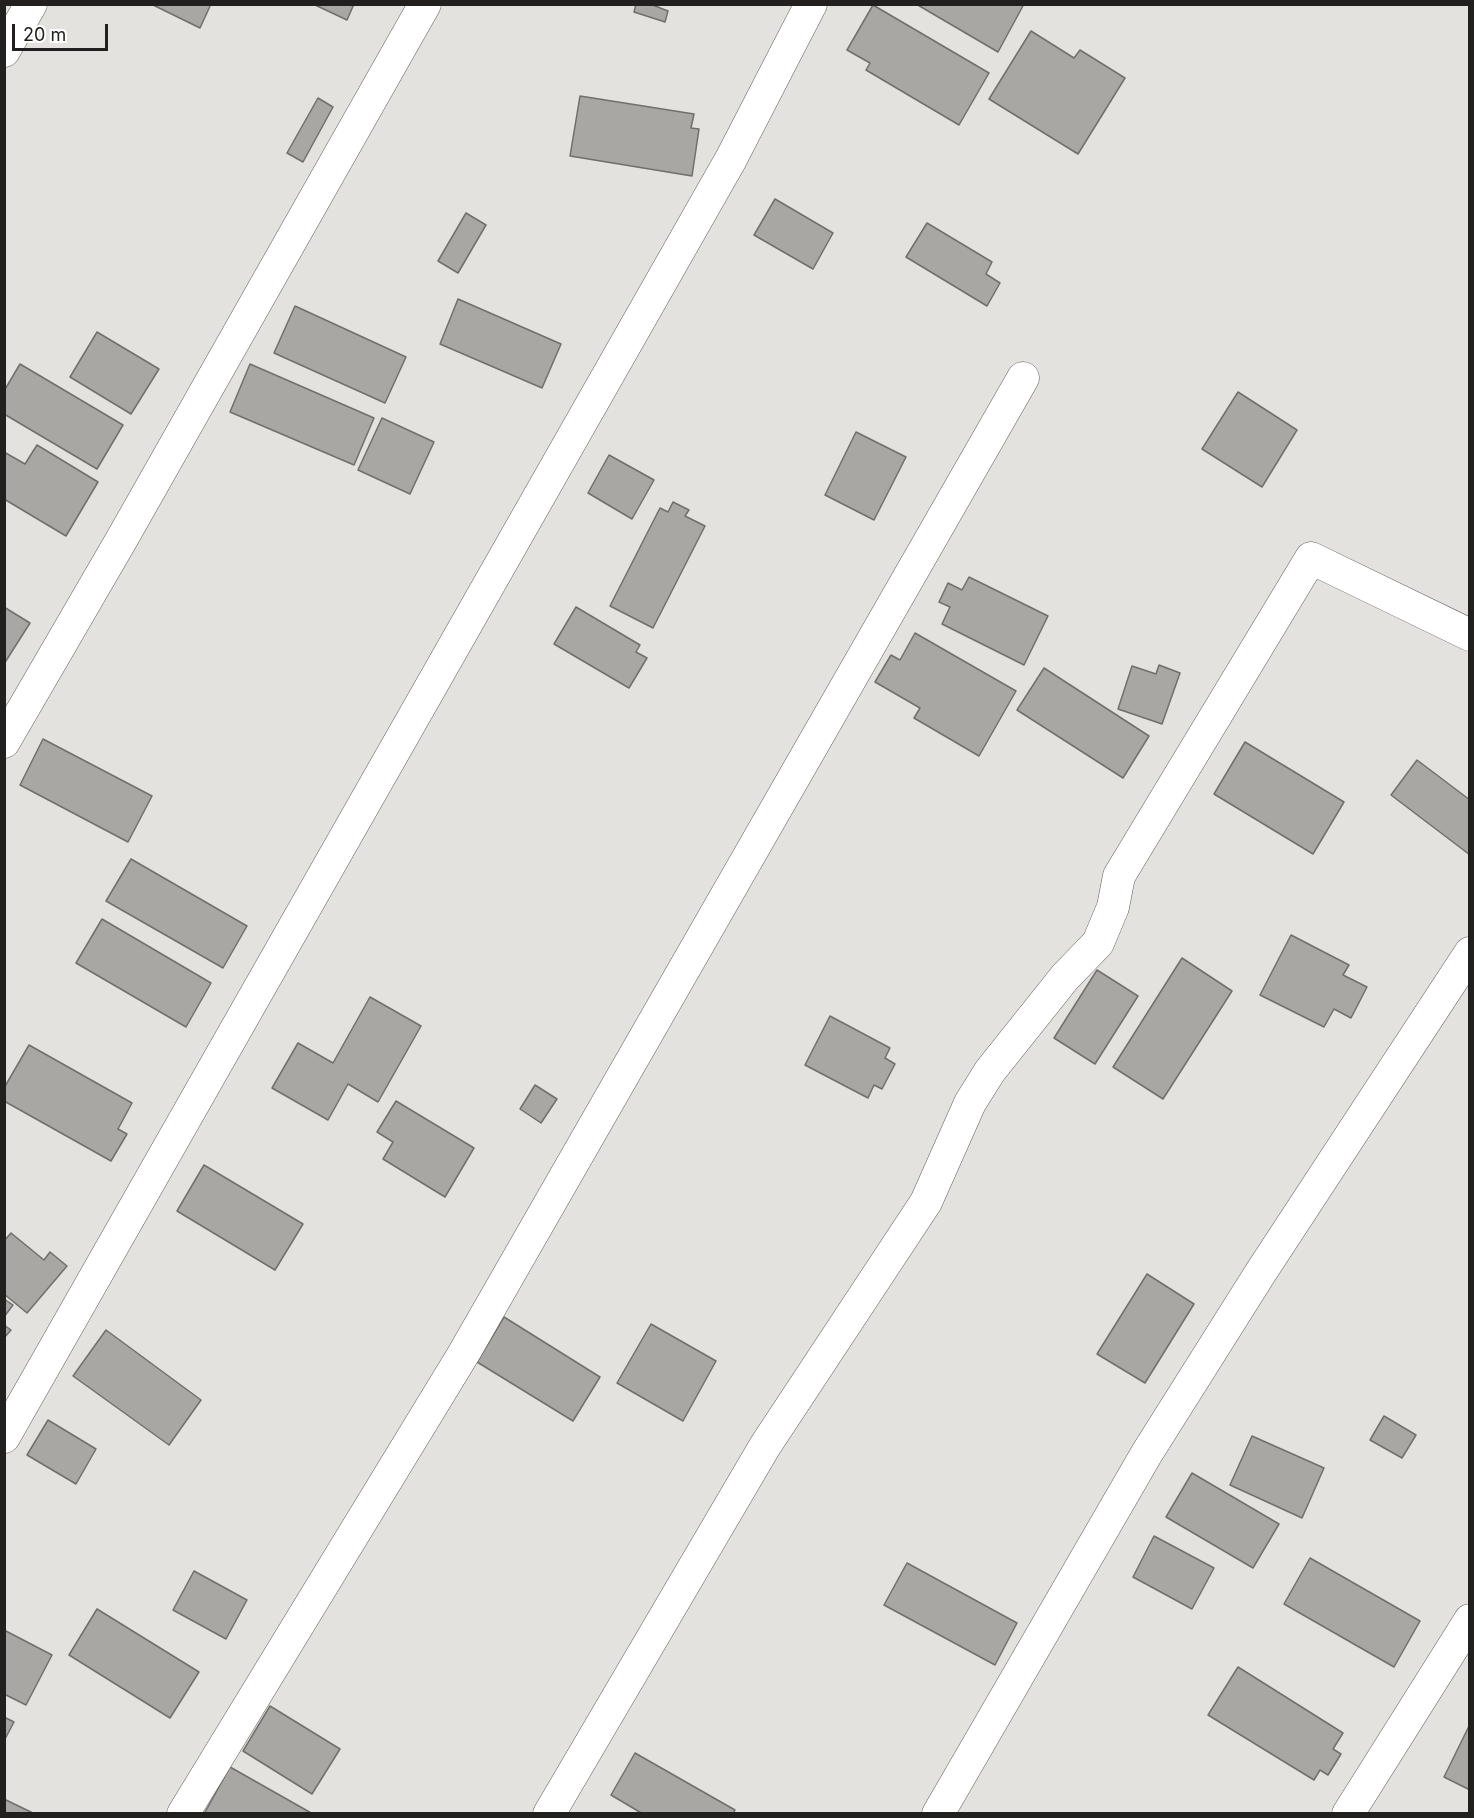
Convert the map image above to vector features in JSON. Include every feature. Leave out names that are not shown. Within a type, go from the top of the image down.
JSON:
[{"type":"street","points":[[4,51],[31,4]]},
{"type":"street","points":[[4,742],[425,4]]},
{"type":"street","points":[[4,1437],[731,159],[811,4]]},
{"type":"street","points":[[183,1814],[464,1353],[1023,378]]},
{"type":"street","points":[[549,1814],[765,1446],[926,1203],[970,1103],[990,1071],[1065,977],[1098,943],[1113,907],[1119,876],[1311,558],[1470,635]]},
{"type":"street","points":[[938,1814],[1147,1454],[1261,1272],[1470,953]]},
{"type":"street","points":[[1348,1814],[1470,1620]]},
{"type":"building","points":[[151,4],[211,4],[200,28]]},
{"type":"building","points":[[313,4],[354,4],[347,20]]},
{"type":"building","points":[[636,4],[650,4],[668,11],[665,22],[634,12]]},
{"type":"building","points":[[916,4],[1024,4],[998,52]]},
{"type":"building","points":[[873,5],[989,73],[959,125],[866,70],[870,63],[847,50]]},
{"type":"building","points":[[1031,31],[1074,58],[1080,50],[1125,78],[1078,154],[989,99]]},
{"type":"building","points":[[580,96],[694,114],[691,128],[699,129],[692,176],[570,156]]},
{"type":"building","points":[[318,98],[333,107],[303,162],[287,153]]},
{"type":"building","points":[[775,199],[833,233],[813,269],[754,235]]},
{"type":"building","points":[[466,213],[486,225],[458,273],[438,261]]},
{"type":"building","points":[[927,223],[992,262],[986,274],[1000,283],[987,306],[906,257]]},
{"type":"building","points":[[458,299],[561,344],[542,388],[440,344]]},
{"type":"building","points":[[295,306],[406,357],[385,403],[274,353]]},
{"type":"building","points":[[97,332],[159,369],[131,414],[70,377]]},
{"type":"building","points":[[20,364],[123,425],[97,469],[4,414],[4,391]]},
{"type":"building","points":[[250,364],[374,418],[354,465],[230,412]]},
{"type":"building","points":[[1238,392],[1297,430],[1262,487],[1202,449]]},
{"type":"building","points":[[382,418],[434,442],[410,494],[358,470]]},
{"type":"building","points":[[856,432],[906,457],[874,520],[825,495]]},
{"type":"building","points":[[37,445],[98,482],[66,536],[4,499],[4,452],[25,464]]},
{"type":"building","points":[[609,455],[654,480],[632,519],[588,493]]},
{"type":"building","points":[[673,502],[689,510],[685,516],[705,526],[653,628],[610,606],[660,508],[668,512]]},
{"type":"building","points":[[969,577],[1048,616],[1024,665],[942,624],[950,607],[939,602],[948,583],[962,590]]},
{"type":"building","points":[[4,607],[30,623],[4,664]]},
{"type":"building","points":[[576,607],[640,645],[636,652],[647,658],[629,688],[554,644]]},
{"type":"building","points":[[915,633],[1016,691],[979,756],[914,718],[920,708],[875,682],[891,655],[900,660]]},
{"type":"building","points":[[1159,665],[1180,673],[1162,724],[1118,709],[1132,666],[1156,674]]},
{"type":"building","points":[[1044,668],[1149,736],[1123,778],[1017,710]]},
{"type":"building","points":[[43,739],[152,796],[128,842],[20,785]]},
{"type":"building","points":[[1245,742],[1344,802],[1313,854],[1214,794]]},
{"type":"building","points":[[1417,760],[1470,800],[1470,855],[1391,795]]},
{"type":"building","points":[[131,859],[247,926],[223,968],[106,901]]},
{"type":"building","points":[[102,919],[211,983],[186,1027],[76,963]]},
{"type":"building","points":[[1291,935],[1349,965],[1343,975],[1367,987],[1351,1018],[1334,1009],[1324,1027],[1260,995]]},
{"type":"building","points":[[1182,958],[1232,991],[1163,1099],[1113,1067]]},
{"type":"building","points":[[1097,970],[1138,996],[1095,1064],[1054,1038]]},
{"type":"building","points":[[370,997],[421,1026],[378,1102],[348,1084],[328,1120],[272,1088],[298,1043],[333,1063]]},
{"type":"building","points":[[830,1016],[890,1048],[885,1058],[895,1064],[882,1089],[874,1085],[868,1098],[805,1065]]},
{"type":"building","points":[[29,1045],[132,1103],[118,1129],[127,1134],[111,1161],[4,1101],[4,1088]]},
{"type":"building","points":[[535,1085],[557,1099],[541,1123],[520,1109]]},
{"type":"building","points":[[396,1101],[474,1148],[445,1197],[383,1159],[393,1142],[377,1132]]},
{"type":"building","points":[[204,1165],[303,1224],[275,1270],[177,1211]]},
{"type":"building","points":[[11,1233],[44,1260],[50,1252],[67,1266],[27,1313],[4,1294],[4,1241]]},
{"type":"building","points":[[1147,1274],[1194,1304],[1145,1383],[1097,1354]]},
{"type":"building","points":[[4,1299],[13,1305],[4,1317]]},
{"type":"building","points":[[504,1317],[600,1377],[573,1421],[477,1362]]},
{"type":"building","points":[[651,1324],[716,1361],[683,1421],[617,1383]]},
{"type":"building","points":[[4,1325],[11,1330],[4,1338]]},
{"type":"building","points":[[106,1330],[201,1400],[169,1445],[73,1376]]},
{"type":"building","points":[[1384,1416],[1416,1435],[1402,1458],[1370,1440]]},
{"type":"building","points":[[48,1420],[96,1449],[76,1484],[27,1455]]},
{"type":"building","points":[[1252,1436],[1324,1468],[1302,1518],[1230,1485]]},
{"type":"building","points":[[1192,1473],[1279,1524],[1253,1568],[1166,1517]]},
{"type":"building","points":[[1154,1536],[1214,1568],[1192,1609],[1133,1577]]},
{"type":"building","points":[[1310,1558],[1420,1621],[1394,1667],[1284,1604]]},
{"type":"building","points":[[907,1563],[1017,1623],[995,1665],[884,1605]]},
{"type":"building","points":[[194,1571],[247,1600],[226,1639],[173,1610]]},
{"type":"building","points":[[97,1609],[199,1672],[170,1718],[69,1655]]},
{"type":"building","points":[[4,1630],[52,1655],[26,1705],[4,1694]]},
{"type":"building","points":[[1238,1667],[1343,1733],[1333,1749],[1341,1754],[1328,1775],[1320,1770],[1314,1780],[1208,1715]]},
{"type":"building","points":[[270,1706],[340,1749],[312,1794],[243,1751]]},
{"type":"building","points":[[4,1717],[14,1722],[4,1741]]},
{"type":"building","points":[[1470,1724],[1470,1790],[1444,1777]]},
{"type":"building","points":[[635,1753],[735,1810],[733,1814],[643,1814],[611,1795]]},
{"type":"building","points":[[230,1767],[313,1814],[204,1814]]},
{"type":"building","points":[[4,1799],[35,1814],[4,1814]]}]
